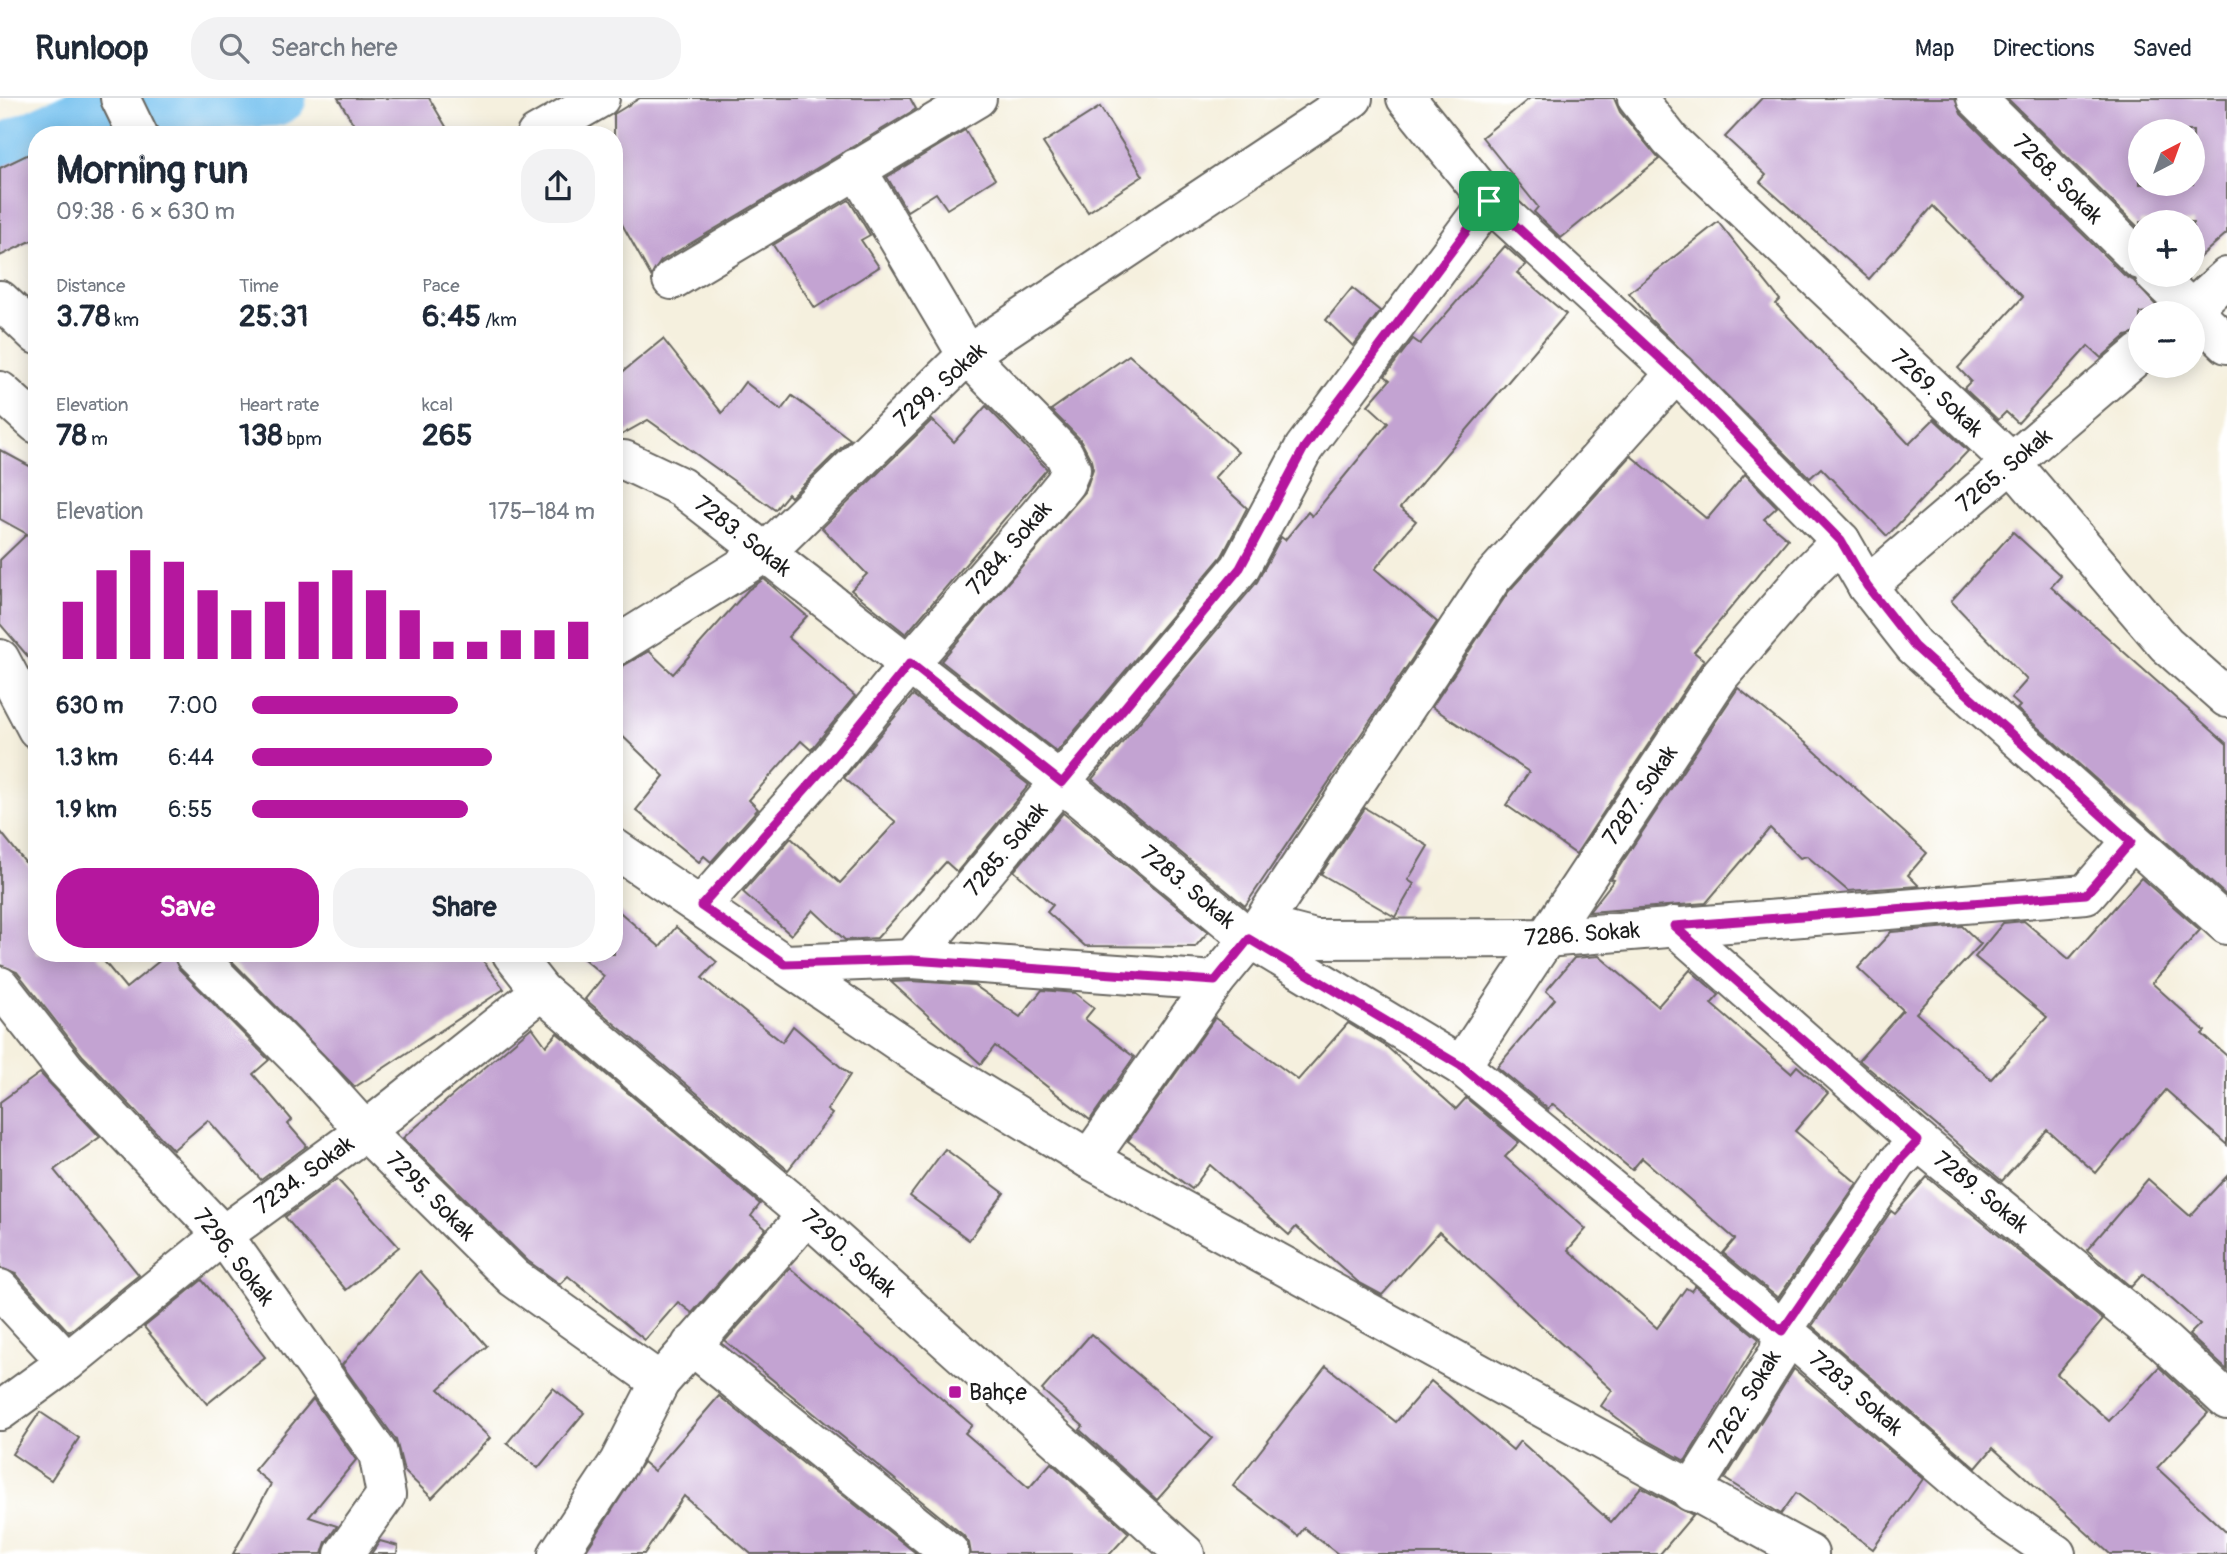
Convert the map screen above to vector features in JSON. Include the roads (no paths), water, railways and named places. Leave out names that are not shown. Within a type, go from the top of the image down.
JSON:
[{"type":"street","points":[[120,98],[134,126]]},
{"type":"street","points":[[552,126],[600,98]]},
{"type":"street","points":[[672,280],[977,98]]},
{"type":"street","name":"7299. Sokak","points":[[623,641],[765,553],[967,355],[1353,98]]},
{"type":"street","points":[[1406,98],[1489,201],[1676,373],[1841,541],[1867,586],[1914,646],[2227,925]]},
{"type":"street","name":"7269. Sokak","points":[[1637,98],[1670,140],[2010,461],[2166,644],[2227,698]]},
{"type":"street","name":"7268. Sokak","points":[[1976,98],[2128,248]]},
{"type":"street","name":"7284. Sokak","points":[[701,906],[832,759],[910,663],[1066,483],[1071,469],[1063,454],[967,355],[856,168]]},
{"type":"street","name":"7285. Sokak","points":[[912,960],[1240,568],[1304,448],[1489,201]]},
{"type":"street","points":[[2201,301],[2227,277]]},
{"type":"street","points":[[2166,287],[2179,301]]},
{"type":"street","points":[[0,300],[28,326]]},
{"type":"street","points":[[2205,325],[2227,344]]},
{"type":"street","name":"7265. Sokak","points":[[1867,586],[2010,461],[2128,363]]},
{"type":"street","points":[[1089,1160],[1215,981],[1255,932],[1492,578],[1676,373]]},
{"type":"street","points":[[0,391],[28,415]]},
{"type":"street","points":[[0,431],[28,425]]},
{"type":"street","name":"7283. Sokak","points":[[623,460],[681,487],[1255,932],[1461,1066],[1782,1331],[1992,1510],[2056,1554]]},
{"type":"street","name":"7287. Sokak","points":[[1461,1066],[1721,674],[1805,577],[1841,541]]},
{"type":"street","points":[[0,659],[28,712]]},
{"type":"street","name":"7286. Sokak","points":[[1255,932],[1315,939],[1545,938],[2086,894],[2131,842]]},
{"type":"street","points":[[623,854],[921,1057],[1089,1160],[1691,1492],[1809,1554]]},
{"type":"street","name":"7289. Sokak","points":[[1674,926],[1918,1141],[2162,1341],[2227,1399]]},
{"type":"street","points":[[785,964],[912,960],[1215,981]]},
{"type":"street","name":"7295. Sokak","points":[[202,962],[310,1070],[365,1131],[514,1278],[660,1382]]},
{"type":"street","name":"7290. Sokak","points":[[518,962],[541,991],[807,1215],[1185,1554]]},
{"type":"street","name":"7296. Sokak","points":[[0,986],[66,1070],[223,1235],[378,1453],[386,1495],[344,1554]]},
{"type":"street","name":"7234. Sokak","points":[[0,1411],[66,1362],[223,1235],[365,1131],[541,991]]},
{"type":"street","name":"7262. Sokak","points":[[1691,1492],[1779,1352],[1782,1331],[1897,1163],[1918,1141]]},
{"type":"street","points":[[558,1554],[619,1462],[660,1382],[807,1215]]},
{"type":"street","points":[[0,1289],[66,1362]]},
{"type":"street","points":[[691,1345],[949,1552]]},
{"type":"waterway","points":[[52,126],[78,114],[275,102],[282,98]]},
{"type":"waterway","points":[[0,150],[28,137]]},
{"type":"place","name":"Bahçe","points":[[955,1392]]}]
